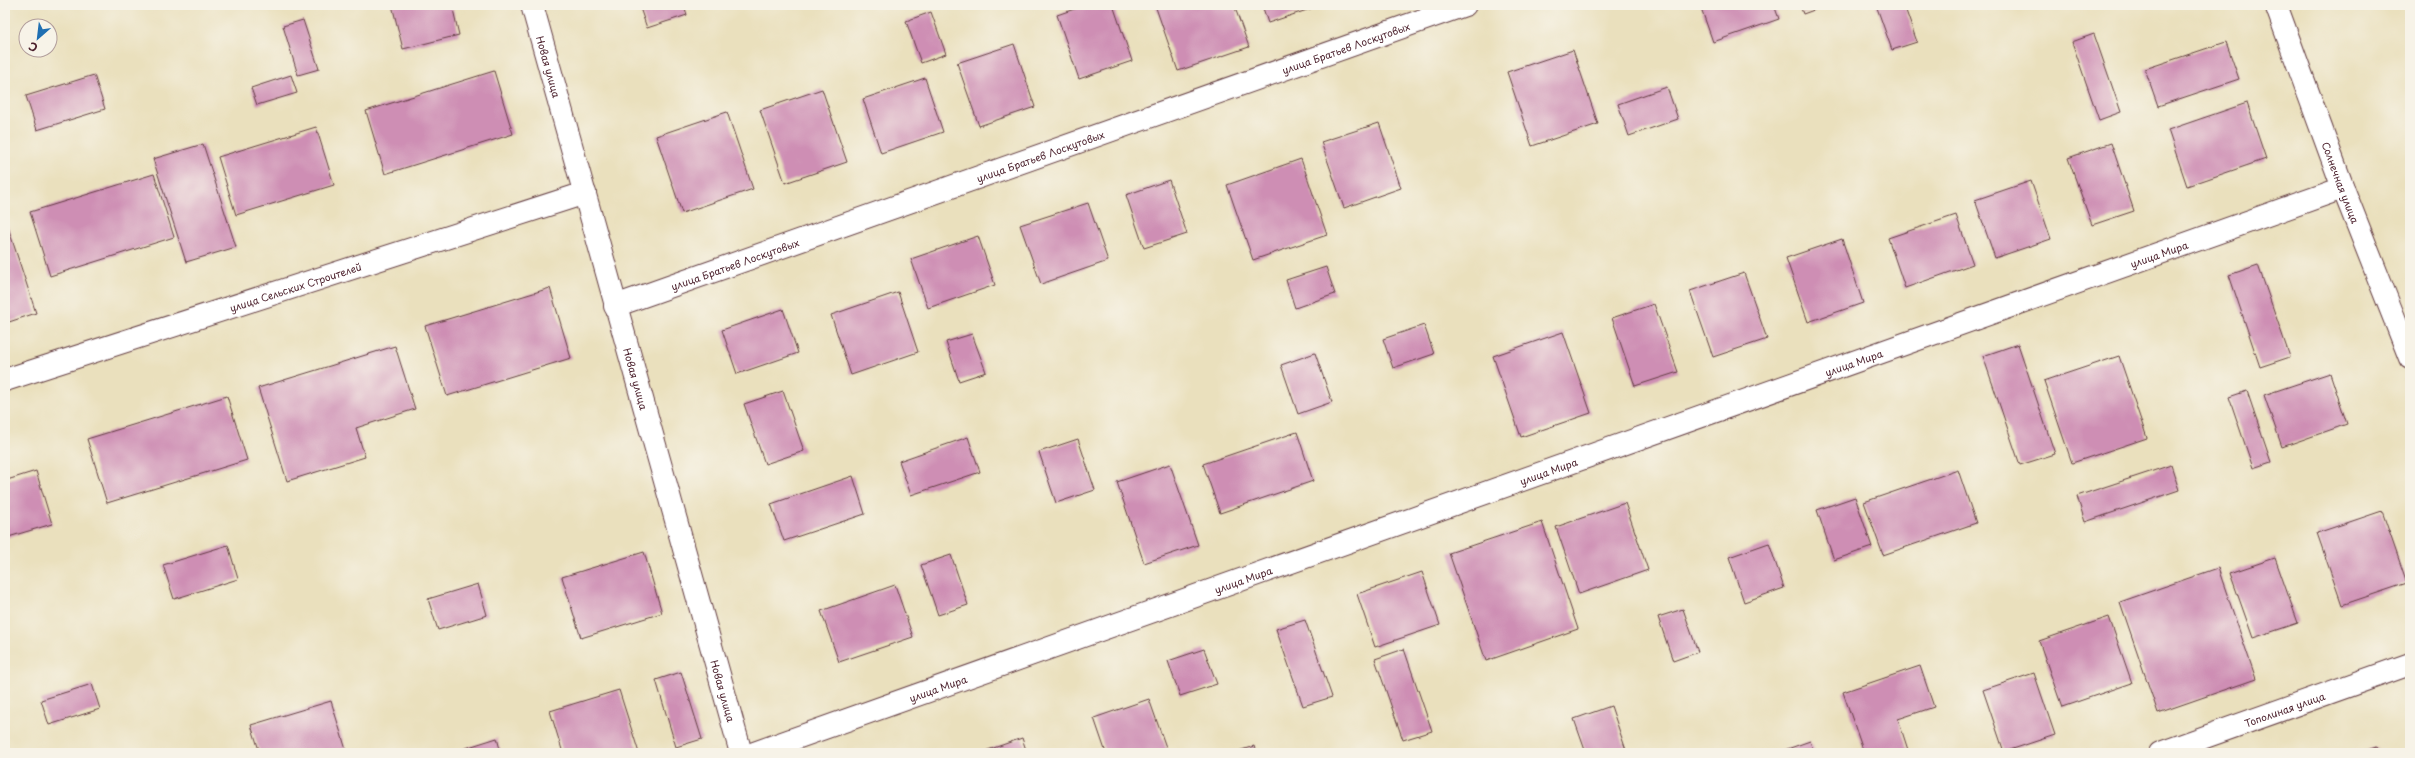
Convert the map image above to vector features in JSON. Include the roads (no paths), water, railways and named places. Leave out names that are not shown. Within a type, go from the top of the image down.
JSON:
[{"type":"street","name":"Новая улица","points":[[532,5],[740,753]]},
{"type":"street","name":"улица Братьев Лоскутовых","points":[[616,306],[1465,5]]},
{"type":"street","name":"Солнечная улица","points":[[2276,5],[2343,188],[2410,358]]},
{"type":"street","name":"улица Мира","points":[[754,753],[2343,188]]},
{"type":"street","name":"улица Сельских Строителей","points":[[5,380],[585,193]]},
{"type":"street","name":"Тополиная улица","points":[[2160,753],[2410,664]]}]
